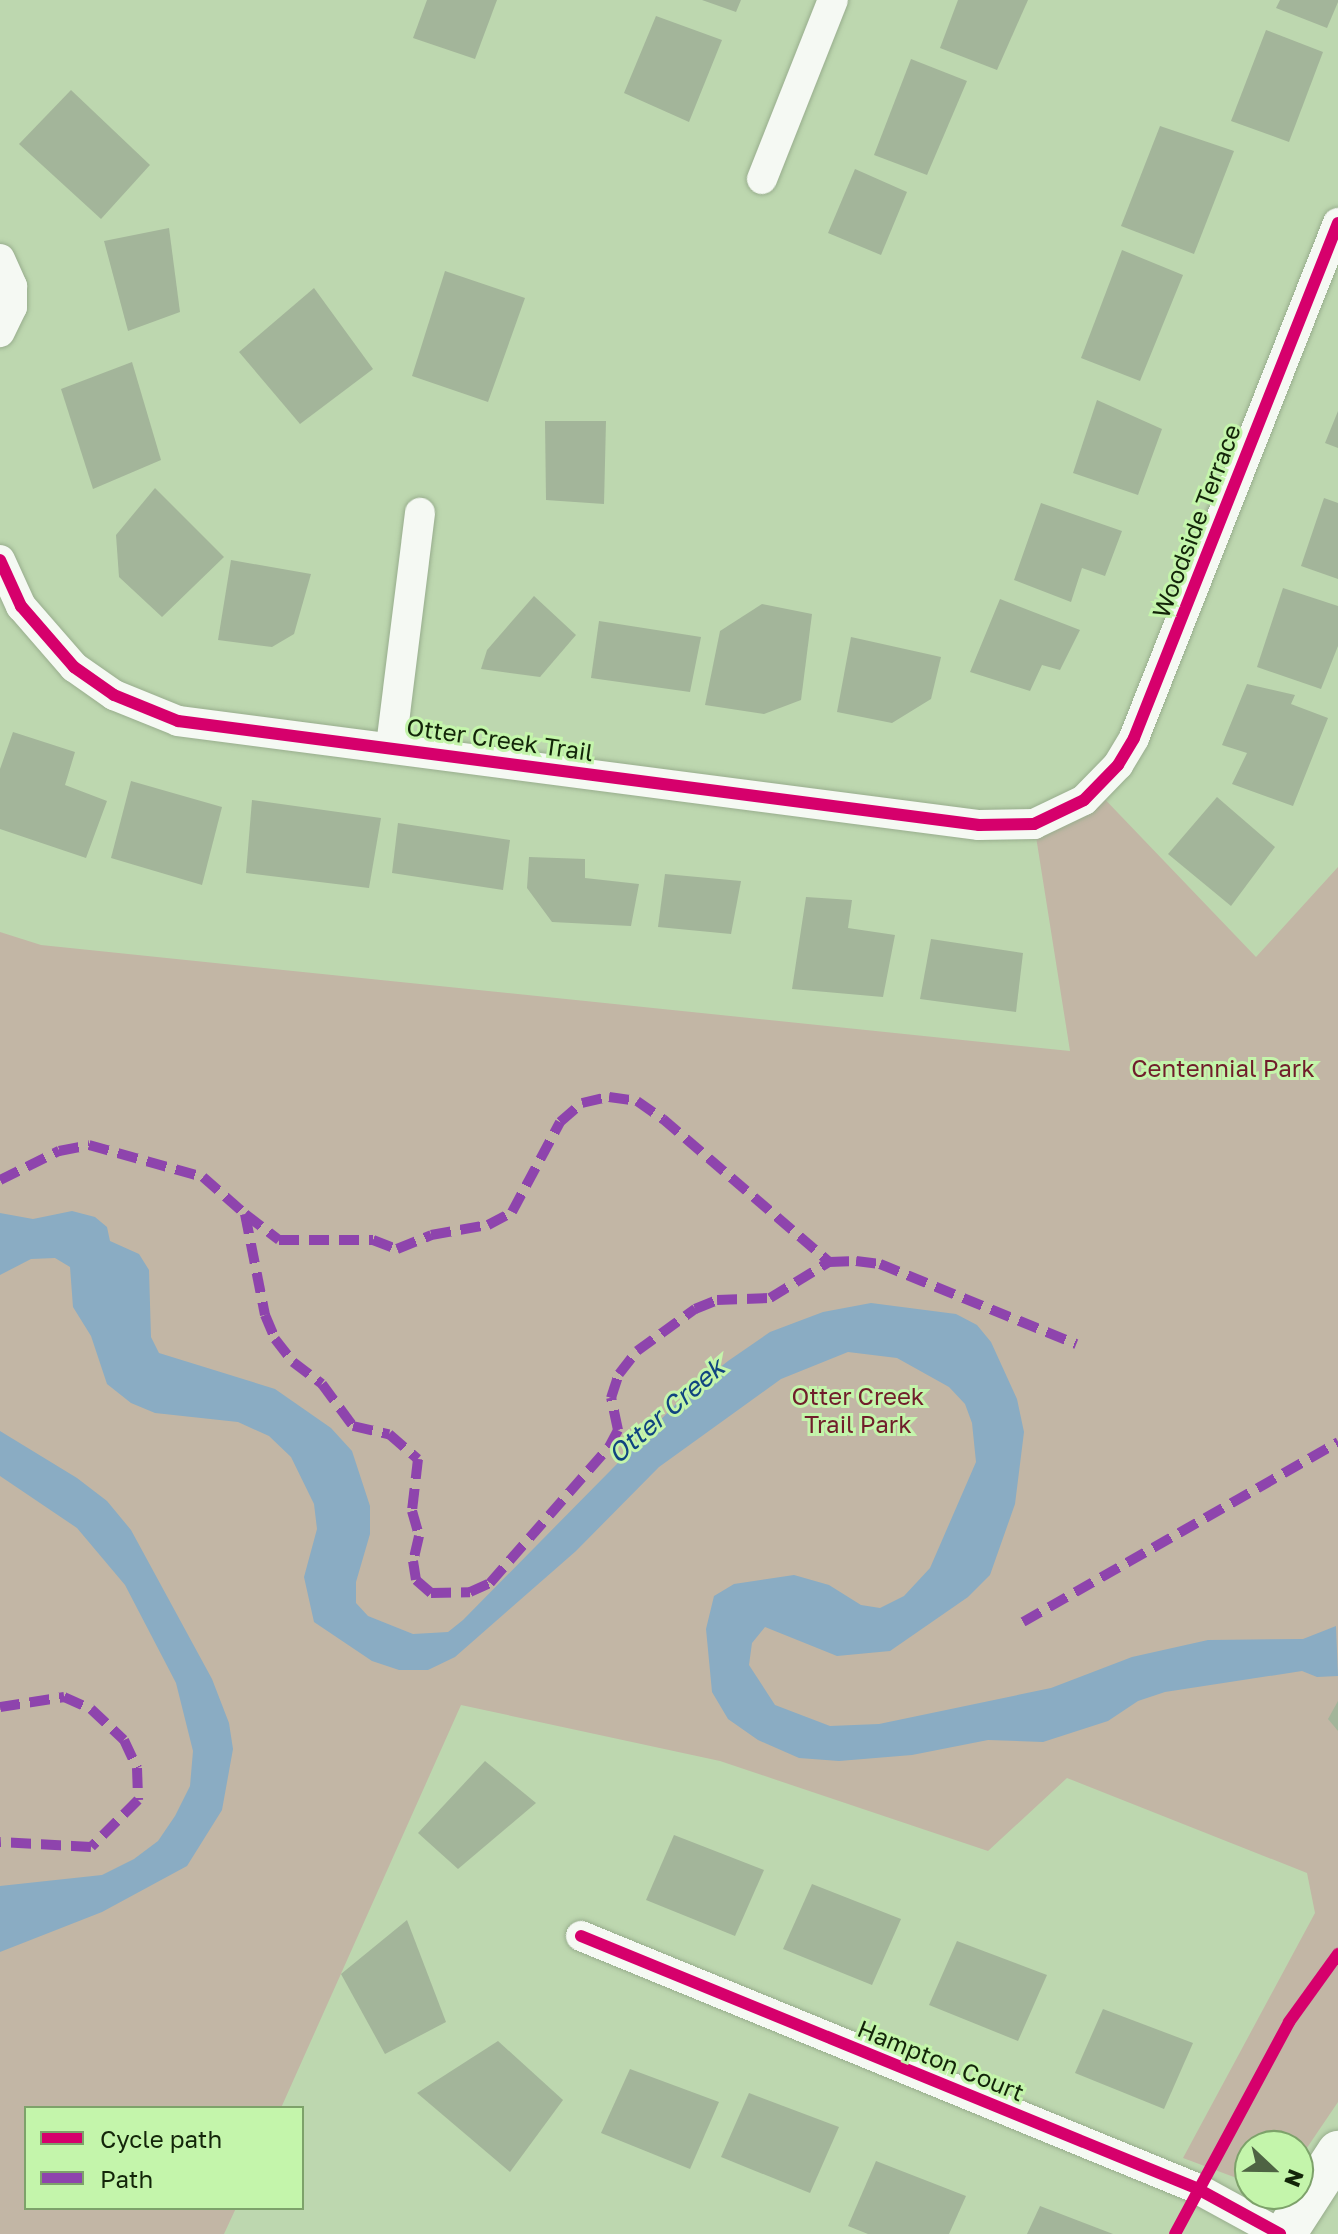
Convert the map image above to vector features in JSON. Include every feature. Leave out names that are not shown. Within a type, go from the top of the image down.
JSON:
[{"type":"street","points":[[762,179],[833,0]]},
{"type":"street","name":"Woodside Terrace","points":[[1062,813],[1104,781],[1134,738],[1326,288],[1338,223]]},
{"type":"street","points":[[0,259],[12,286],[12,307],[0,332]]},
{"type":"street","points":[[391,746],[420,513]]},
{"type":"street","name":"Otter Creek Trail","points":[[0,560],[21,606],[45,638],[74,667],[147,711],[207,726],[391,746],[979,825],[1034,824],[1062,813]]},
{"type":"street","name":"Hampton Court","points":[[581,1936],[1196,2188],[1283,2234]]},
{"type":"street","points":[[1283,2234],[1338,2152]]},
{"type":"green space","name":"Otter Creek Trail Park","points":[[1096,790],[1256,957],[1338,867],[1338,2102],[1314,2137],[1314,2130],[1234,2130],[1234,2177],[1183,2158],[1315,1913],[1307,1873],[1067,1778],[988,1851],[720,1761],[461,1705],[282,2106],[24,2106],[24,2210],[235,2210],[224,2234],[0,2234],[0,932],[41,945],[1070,1051],[1034,824]]},
{"type":"water","points":[[72,1211],[95,1217],[107,1227],[110,1241],[139,1254],[149,1270],[151,1337],[159,1353],[275,1389],[331,1428],[352,1451],[370,1506],[370,1534],[356,1582],[356,1603],[368,1616],[413,1634],[448,1632],[463,1620],[684,1396],[728,1361],[770,1332],[823,1312],[871,1303],[956,1314],[977,1325],[991,1342],[1017,1399],[1024,1432],[1015,1504],[990,1575],[968,1597],[890,1651],[837,1656],[765,1627],[752,1643],[749,1665],[775,1705],[830,1726],[879,1724],[1051,1688],[1132,1657],[1208,1640],[1303,1639],[1336,1626],[1338,1676],[1317,1677],[1302,1671],[1165,1692],[1138,1701],[1108,1721],[1043,1742],[988,1740],[912,1755],[839,1761],[799,1758],[758,1740],[728,1719],[712,1692],[706,1629],[714,1596],[734,1584],[794,1575],[829,1585],[861,1605],[880,1608],[904,1596],[930,1568],[976,1462],[972,1423],[965,1404],[949,1387],[897,1358],[848,1352],[781,1379],[659,1467],[576,1551],[455,1657],[428,1670],[399,1670],[372,1661],[314,1622],[304,1577],[317,1529],[314,1504],[291,1457],[269,1436],[238,1422],[155,1413],[131,1403],[107,1384],[91,1336],[73,1307],[70,1267],[55,1258],[31,1259],[0,1275],[0,1213],[33,1219]]},
{"type":"water","points":[[0,1431],[77,1478],[107,1501],[131,1530],[212,1679],[229,1723],[233,1749],[222,1810],[187,1866],[102,1912],[0,1952],[0,1886],[102,1875],[134,1859],[158,1841],[175,1816],[190,1786],[193,1751],[176,1683],[125,1585],[77,1528],[0,1476]]},
{"type":"building","points":[[427,0],[497,0],[475,59],[413,38]]},
{"type":"building","points":[[702,0],[741,0],[736,12]]},
{"type":"building","points":[[958,0],[1028,0],[997,70],[940,48]]},
{"type":"building","points":[[1280,0],[1338,2],[1327,28],[1276,8]]},
{"type":"building","points":[[656,16],[722,40],[689,122],[624,93]]},
{"type":"building","points":[[1266,30],[1323,52],[1289,142],[1231,121]]},
{"type":"building","points":[[911,59],[967,81],[927,175],[874,155]]},
{"type":"building","points":[[71,90],[150,165],[101,219],[19,144]]},
{"type":"building","points":[[1160,126],[1234,151],[1194,254],[1121,226]]},
{"type":"building","points":[[855,169],[907,192],[881,255],[828,233]]},
{"type":"building","points":[[169,228],[180,312],[128,331],[104,241]]},
{"type":"building","points":[[1122,250],[1183,275],[1140,381],[1081,358]]},
{"type":"building","points":[[445,271],[525,298],[488,402],[412,376]]},
{"type":"building","points":[[314,288],[373,369],[300,424],[239,352]]},
{"type":"building","points":[[132,362],[161,460],[93,489],[61,389]]},
{"type":"building","points":[[1097,400],[1162,429],[1138,495],[1073,473]]},
{"type":"building","points":[[1338,411],[1338,448],[1325,443]]},
{"type":"building","points":[[545,421],[606,421],[604,504],[546,500]]},
{"type":"building","points":[[155,488],[224,557],[162,617],[119,577],[116,535]]},
{"type":"building","points":[[1324,498],[1338,503],[1338,579],[1301,566]]},
{"type":"building","points":[[1041,503],[1122,531],[1105,576],[1082,568],[1071,602],[1014,580]]},
{"type":"building","points":[[231,560],[311,574],[294,634],[272,647],[218,640]]},
{"type":"building","points":[[1283,588],[1338,606],[1338,646],[1321,689],[1257,667]]},
{"type":"building","points":[[534,596],[576,635],[540,677],[481,669],[487,650]]},
{"type":"building","points":[[1000,599],[1080,630],[1060,670],[1042,665],[1030,691],[970,672]]},
{"type":"building","points":[[762,604],[812,614],[801,700],[764,714],[705,705],[720,631]]},
{"type":"building","points":[[599,621],[701,637],[690,692],[591,678]]},
{"type":"building","points":[[851,637],[941,657],[931,699],[892,723],[837,712]]},
{"type":"building","points":[[1247,684],[1295,695],[1291,704],[1328,718],[1293,806],[1232,784],[1247,753],[1222,745]]},
{"type":"building","points":[[13,732],[75,752],[65,785],[107,801],[86,858],[0,829],[0,769]]},
{"type":"building","points":[[131,781],[222,807],[202,885],[111,858]]},
{"type":"building","points":[[1217,797],[1275,847],[1231,906],[1168,854]]},
{"type":"building","points":[[252,800],[381,818],[369,888],[246,873]]},
{"type":"building","points":[[398,823],[510,840],[503,890],[392,873]]},
{"type":"building","points":[[529,857],[585,859],[585,878],[639,884],[631,926],[552,922],[527,888]]},
{"type":"building","points":[[665,874],[741,881],[731,934],[658,927]]},
{"type":"building","points":[[806,897],[852,900],[848,928],[895,935],[883,997],[792,989]]},
{"type":"building","points":[[931,939],[1023,953],[1016,1012],[920,999]]},
{"type":"building","points":[[1338,1701],[1338,1731],[1328,1719]]},
{"type":"building","points":[[485,1761],[536,1803],[458,1869],[418,1833]]},
{"type":"building","points":[[674,1835],[764,1870],[735,1936],[646,1900]]},
{"type":"building","points":[[812,1884],[901,1919],[872,1985],[783,1949]]},
{"type":"building","points":[[407,1920],[446,2022],[385,2054],[341,1974]]},
{"type":"building","points":[[957,1941],[1047,1975],[1018,2041],[929,2005]]},
{"type":"building","points":[[1103,2009],[1193,2043],[1164,2109],[1075,2073]]},
{"type":"building","points":[[498,2041],[563,2100],[510,2172],[417,2093]]},
{"type":"building","points":[[630,2069],[719,2102],[690,2169],[601,2133]]},
{"type":"building","points":[[749,2093],[839,2127],[810,2193],[721,2157]]},
{"type":"building","points":[[876,2161],[966,2196],[949,2234],[868,2234],[848,2226]]},
{"type":"building","points":[[1040,2206],[1113,2234],[1027,2234]]},
{"type":"marked path","points":[[245,1214],[279,1240],[373,1240],[397,1249],[431,1235],[488,1225],[512,1212],[560,1122],[582,1103],[609,1097],[637,1101],[663,1119],[829,1262]]},
{"type":"marked path","points":[[0,1180],[59,1151],[89,1145],[203,1177],[245,1214],[265,1315],[275,1339],[293,1362],[322,1384],[353,1426],[389,1434],[418,1459],[412,1511],[419,1536],[413,1561],[416,1580],[431,1593],[470,1592],[490,1583],[609,1447],[618,1430],[611,1398],[619,1374],[637,1351],[695,1309],[717,1300],[770,1298],[829,1262],[856,1261],[880,1264],[1076,1344]]},
{"type":"marked path","points":[[1023,1622],[1338,1442]]},
{"type":"marked path","points":[[0,1707],[64,1697],[91,1709],[124,1740],[137,1768],[138,1800],[91,1847],[0,1842]]},
{"type":"cycle path","points":[[0,560],[21,606],[74,667],[114,695],[178,721],[979,825],[1034,824],[1084,800],[1118,765],[1134,738],[1338,223]]},
{"type":"cycle path","points":[[581,1936],[1196,2188],[1280,2234]]},
{"type":"cycle path","points":[[1175,2234],[1289,2022],[1338,1954]]},
{"type":"park label","name":"Centennial Park","points":[[1223,1068]]},
{"type":"water label","name":"Otter Creek","points":[[666,1411]]}]
